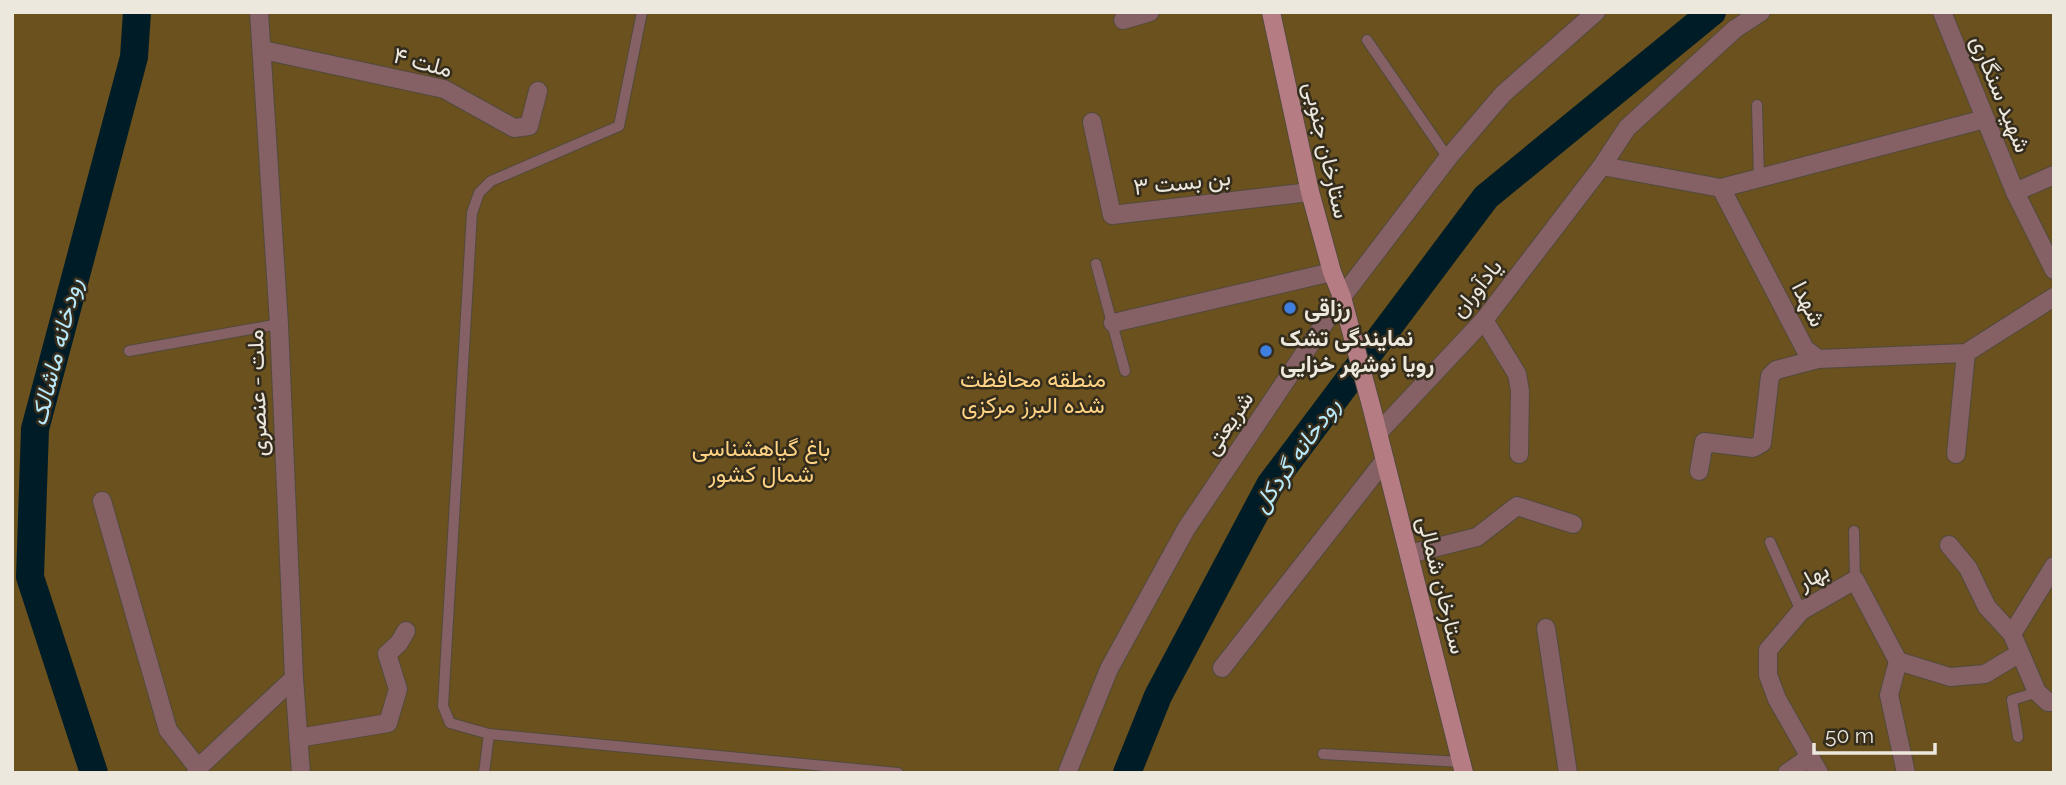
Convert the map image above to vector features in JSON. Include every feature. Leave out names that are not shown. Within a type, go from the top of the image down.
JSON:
[{"type":"main road","name":"ستارخان جنوبی","points":[[1271,12],[1310,192],[1349,324]]},
{"type":"main road","name":"ستارخان شمالی","points":[[1349,324],[1462,767]]},
{"type":"street","name":"ملت - عنصری","points":[[259,12],[279,324],[294,678],[301,773]]},
{"type":"street","points":[[1124,20],[1150,12]]},
{"type":"street","name":"شریعتی","points":[[1067,773],[1108,669],[1186,529],[1342,297],[1448,158],[1503,94],[1597,12]]},
{"type":"street","name":"یادآوران","points":[[1378,433],[1484,320],[1602,166],[1627,128],[1735,29],[1761,12]]},
{"type":"street","name":"شهید سنگاری","points":[[1942,12],[2015,192],[2054,270]]},
{"type":"street","name":"ملت ۴","points":[[263,50],[444,89],[514,128],[529,126],[538,90]]},
{"type":"street","points":[[1602,166],[1721,188],[1985,119]]},
{"type":"street","name":"بن بست ۳","points":[[1092,122],[1112,215],[1310,192]]},
{"type":"street","points":[[2015,192],[2054,175]]},
{"type":"street","name":"شهدا","points":[[1721,188],[1805,349],[1818,359],[1966,353]]},
{"type":"street","points":[[1113,323],[1332,272]]},
{"type":"street","points":[[1956,454],[1966,353],[2054,297]]},
{"type":"street","points":[[1484,320],[1517,374],[1520,391],[1519,454]]},
{"type":"street","points":[[1699,471],[1704,442],[1753,448],[1762,443],[1770,376],[1776,370],[1818,359]]},
{"type":"street","points":[[1222,668],[1385,460]]},
{"type":"street","points":[[103,501],[167,730],[197,770],[294,678]]},
{"type":"street","points":[[1409,554],[1477,537],[1517,506],[1573,524]]},
{"type":"street","points":[[1949,545],[1968,568],[1987,607],[2012,634],[2037,692],[2048,702],[2054,702]]},
{"type":"street","points":[[2012,634],[2054,566]]},
{"type":"street","name":"بهار","points":[[1815,765],[1777,699],[1768,675],[1768,650],[1801,611],[1855,580],[1898,662]]},
{"type":"street","points":[[1546,628],[1568,773]]},
{"type":"street","points":[[299,738],[388,723],[398,689],[387,654],[399,643],[406,631]]},
{"type":"street","points":[[1906,773],[1889,695],[1898,662],[1950,677],[1985,674],[2020,653]]},
{"type":"street","points":[[1787,773],[1815,765]]},
{"type":"lane","points":[[642,12],[619,126],[491,181],[479,193],[472,213],[443,706],[450,723],[489,734],[898,773]]},
{"type":"lane","points":[[1367,40],[1448,158]]},
{"type":"lane","points":[[1757,105],[1759,178]]},
{"type":"lane","points":[[1096,264],[1125,371]]},
{"type":"lane","points":[[129,351],[279,324]]},
{"type":"lane","points":[[1854,531],[1855,580]]},
{"type":"lane","points":[[1770,542],[1801,611]]},
{"type":"lane","points":[[2018,737],[2012,700],[2037,692]]},
{"type":"lane","points":[[484,773],[489,734]]},
{"type":"lane","points":[[1323,754],[1462,767]]},
{"type":"green space","name":"منطقه محافظت شده البرز مرکزی","points":[[12,12],[2054,12],[2054,773],[12,773]]},
{"type":"waterway","name":"رودخانه ماشالک","points":[[94,773],[30,577],[35,429],[134,57],[137,12]]},
{"type":"waterway","name":"رودخانه گردکل","points":[[1127,773],[1158,696],[1270,485],[1486,197],[1712,12]]},
{"type":"place","name":"رزاقی","points":[[1290,308]]},
{"type":"place","name":"نمایندگی تشک رویا نوشهر خزایی","points":[[1266,351]]},
{"type":"park label","name":"باغ گیاهشناسی شمال کشور","points":[[761,461]]}]
